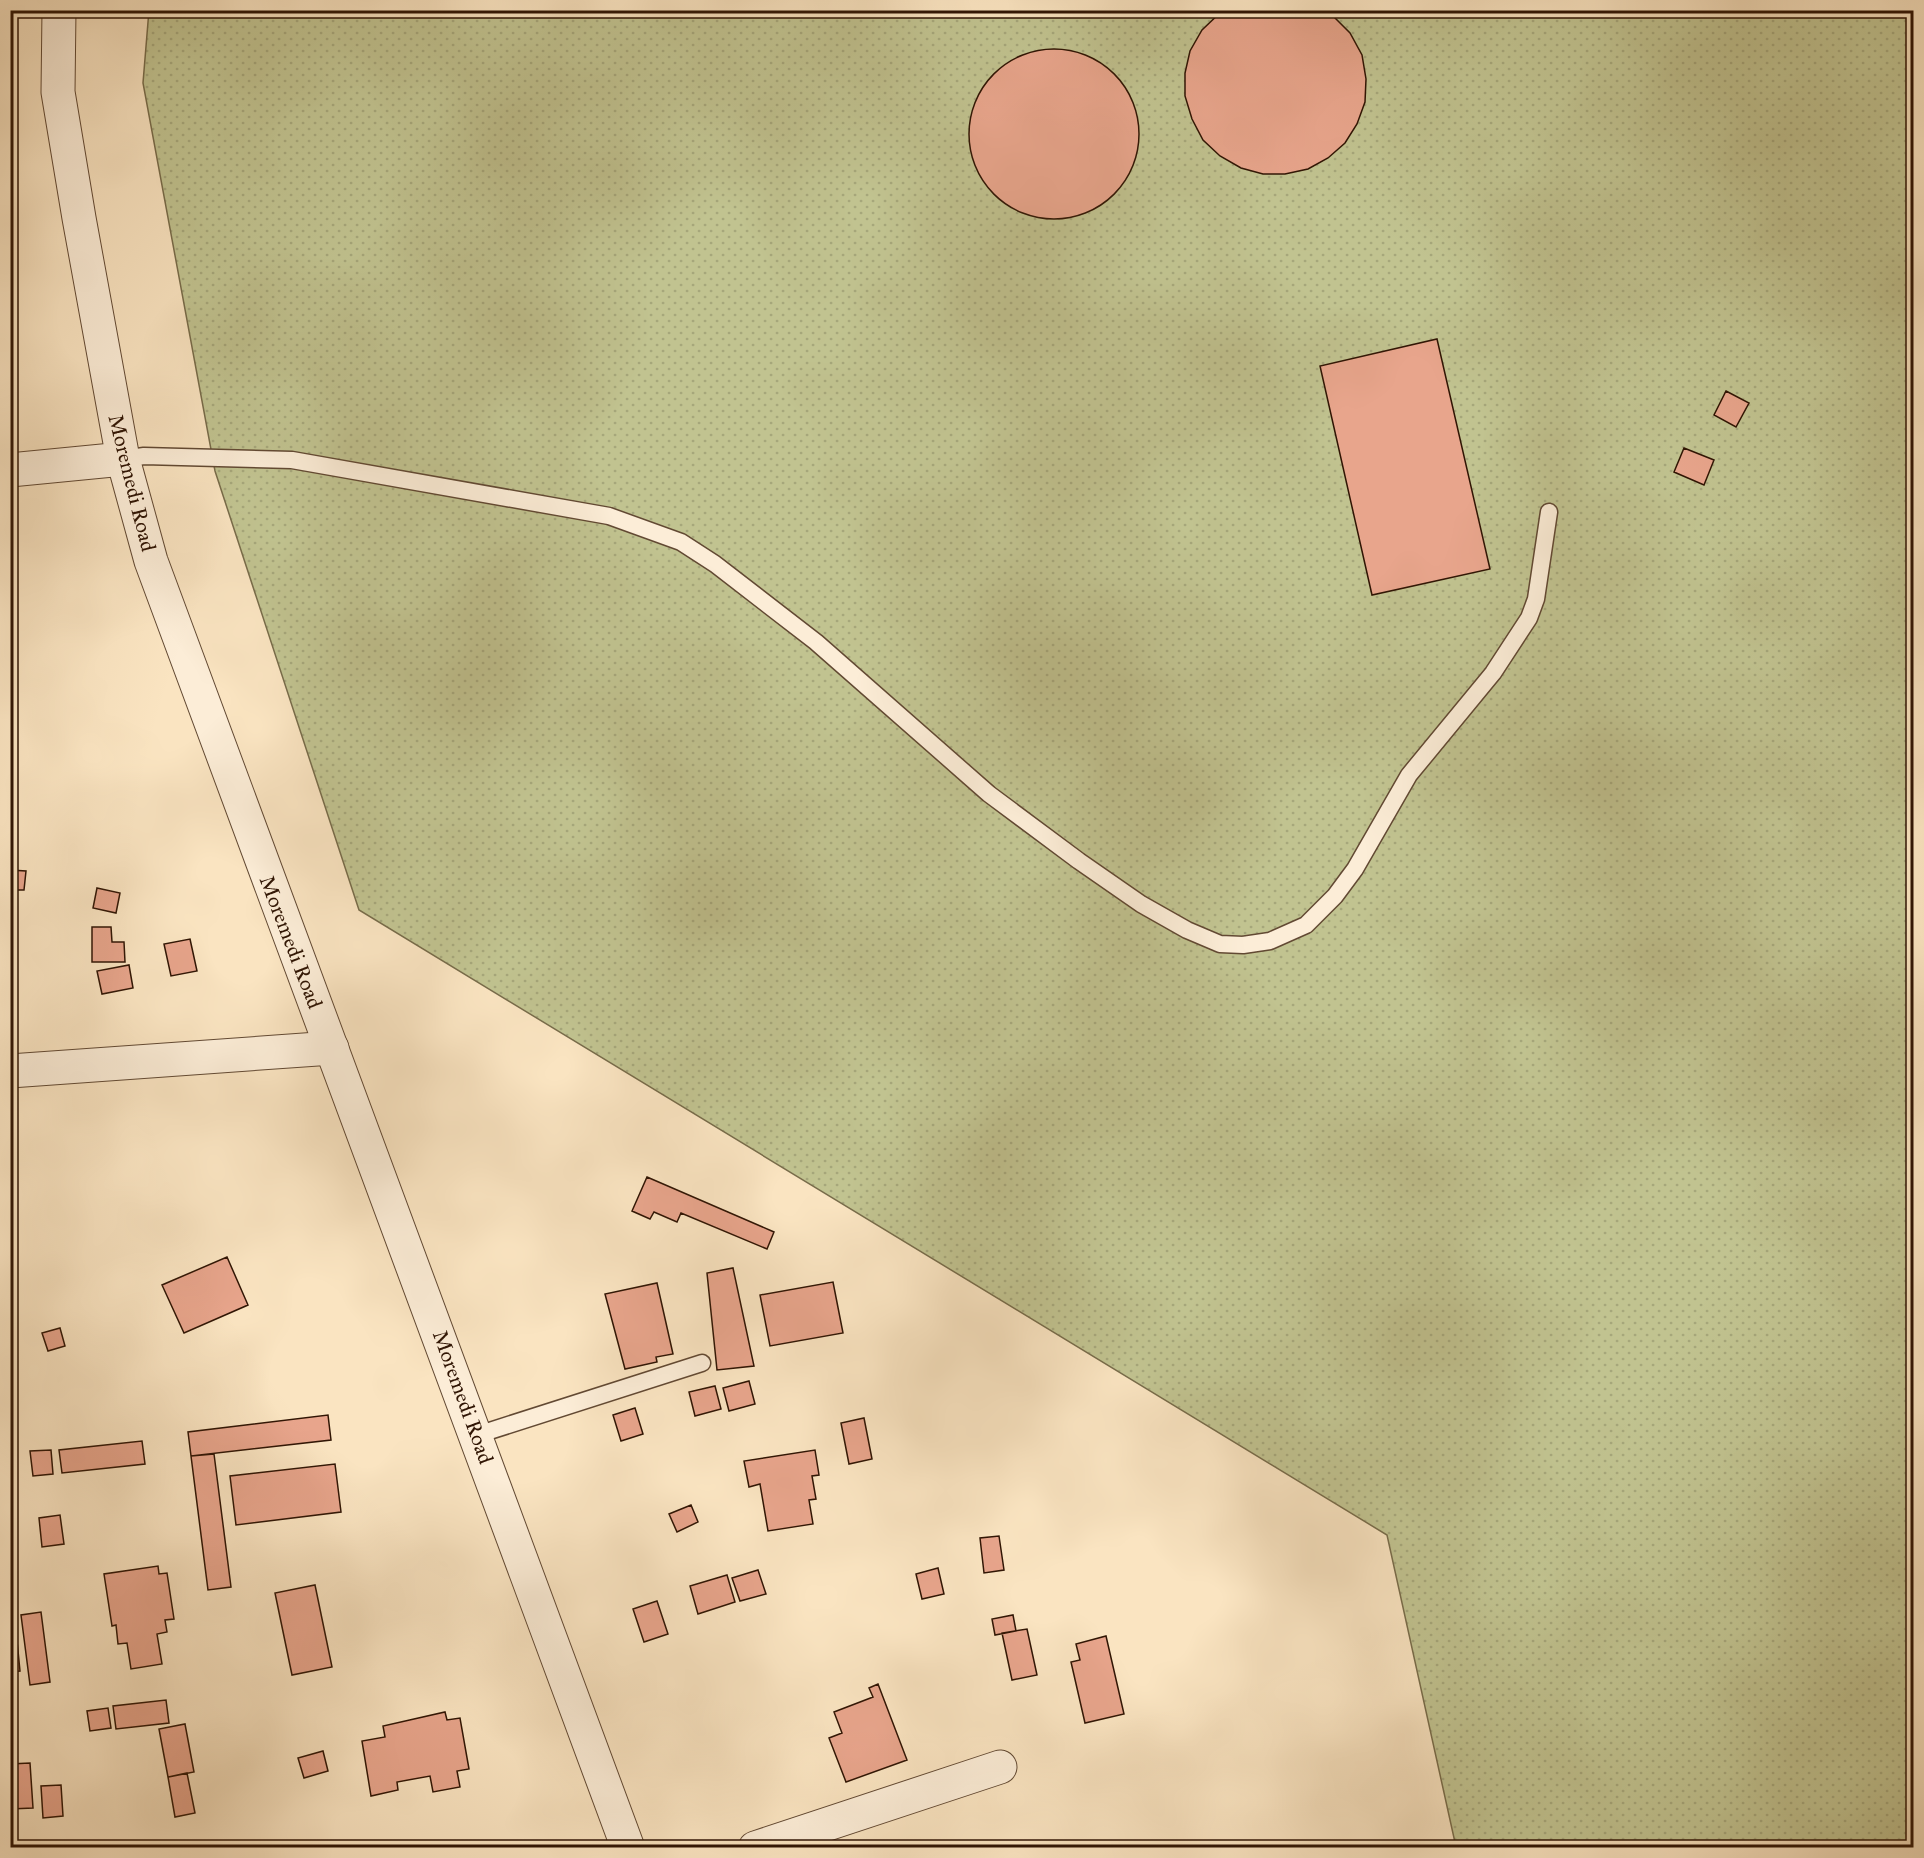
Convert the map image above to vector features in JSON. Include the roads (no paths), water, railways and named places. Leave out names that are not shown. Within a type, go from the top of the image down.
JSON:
[{"type":"street","name":"Moremedi Road","points":[[59,10],[58,92],[123,459],[151,561],[477,1435],[628,1848]]},
{"type":"street","points":[[10,470],[123,459]]},
{"type":"street","points":[[10,1071],[332,1048]]},
{"type":"street","points":[[755,1848],[1000,1767]]},
{"type":"lane","points":[[123,459],[144,456],[292,460],[609,516],[681,542],[715,564],[816,642],[989,794],[1079,861],[1141,904],[1186,930],[1220,944],[1243,945],[1270,942],[1306,925],[1335,896],[1355,869],[1409,775],[1493,673],[1529,618],[1536,599],[1549,512]]},
{"type":"lane","points":[[477,1435],[702,1363]]}]
